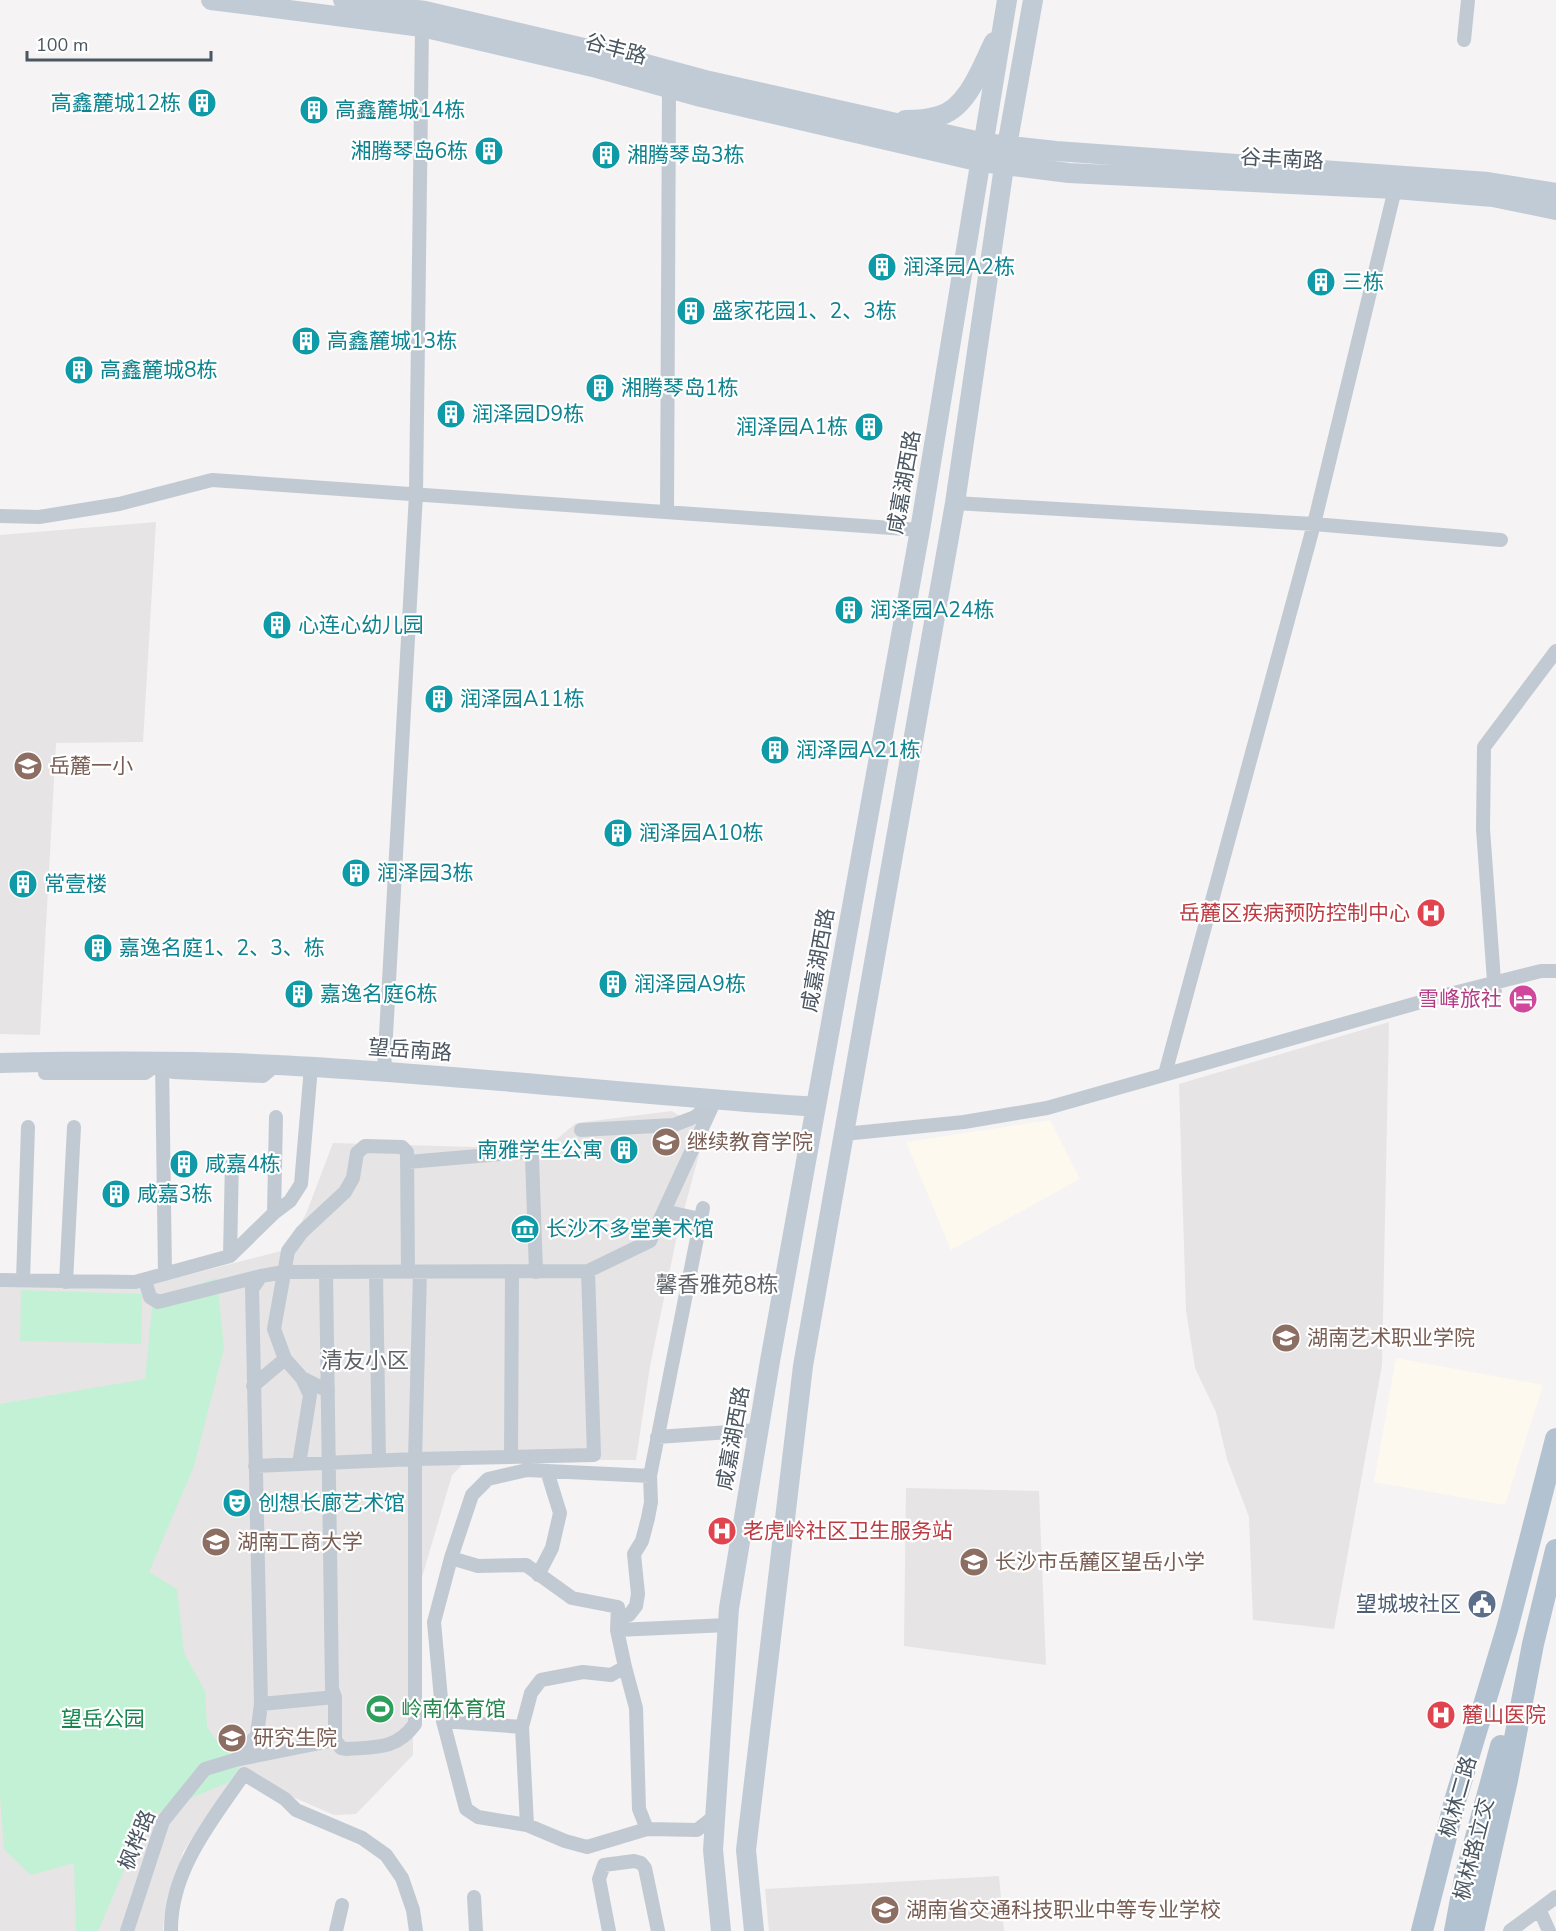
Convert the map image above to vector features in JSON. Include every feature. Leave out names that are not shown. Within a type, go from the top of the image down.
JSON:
[{"type":"main road","name":"谷丰路","points":[[211,0],[422,27],[669,88],[983,153],[1011,153]]},
{"type":"main road","name":"谷丰路","points":[[343,0],[424,10],[601,52],[705,81],[888,122],[983,153]]},
{"type":"main road","name":"咸嘉湖西路","points":[[722,1931],[713,1850],[729,1608],[920,530],[983,153],[1006,0]]},
{"type":"main road","points":[[754,1931],[746,1850],[803,1366],[955,503],[1033,0]]},
{"type":"main road","points":[[888,122],[940,116],[959,105],[978,75],[1003,24]]},
{"type":"main road","name":"谷丰南路","points":[[1011,153],[1069,173],[1395,189],[1493,197],[1556,210]]},
{"type":"main road","name":"谷丰南路","points":[[1011,153],[1488,182],[1556,194]]},
{"type":"main road","name":"望岳南路","points":[[0,1063],[162,1061],[276,1065],[384,1071],[816,1107]]},
{"type":"main road","name":"枫林二路","points":[[1422,1931],[1455,1801],[1507,1629],[1556,1439]]},
{"type":"main road","name":"枫林二路","points":[[1473,1931],[1507,1780],[1533,1644],[1556,1550]]},
{"type":"main road","name":"枫林二路","points":[[1486,1769],[1507,1629]]},
{"type":"main road","name":"枫林二路","points":[[1486,1769],[1533,1644]]},
{"type":"main road","name":"枫林路立交","points":[[1438,1931],[1441,1910],[1486,1769]]},
{"type":"main road","name":"枫林路立交","points":[[1455,1931],[1486,1769]]},
{"type":"street","points":[[1464,40],[1468,0]]},
{"type":"street","points":[[384,1071],[416,494],[422,27]]},
{"type":"street","points":[[667,512],[669,88]]},
{"type":"street","points":[[1166,1074],[1314,524],[1395,189]]},
{"type":"street","points":[[0,516],[39,517],[119,504],[212,480],[920,530]]},
{"type":"street","points":[[955,503],[1314,524],[1501,540]]},
{"type":"street","points":[[1494,989],[1483,829],[1484,747],[1556,651]]},
{"type":"street","points":[[844,1134],[964,1122],[1047,1108],[1166,1074],[1494,989],[1540,971],[1556,971]]},
{"type":"street","points":[[45,1073],[145,1073],[162,1061]]},
{"type":"street","points":[[162,1061],[165,1274]]},
{"type":"street","points":[[0,1280],[135,1282],[230,1256],[274,1213],[290,1201],[301,1184],[310,1067]]},
{"type":"street","points":[[145,1280],[150,1297],[158,1302],[284,1272],[588,1271],[650,1241],[715,1100]]},
{"type":"street","points":[[581,1130],[674,1125],[695,1117],[715,1100]]},
{"type":"street","points":[[274,1213],[276,1117]]},
{"type":"street","points":[[23,1280],[28,1127]]},
{"type":"street","points":[[66,1282],[74,1127]]},
{"type":"street","points":[[299,1464],[310,1395],[302,1378],[285,1359],[274,1329],[288,1251],[302,1232],[345,1192],[353,1178],[357,1153],[365,1146],[402,1147],[407,1152],[408,1162],[414,1272],[416,1724],[408,1735],[390,1746],[346,1749],[341,1748],[335,1740],[335,1697],[332,1689],[326,1272]]},
{"type":"street","points":[[408,1162],[524,1152],[532,1157],[536,1272]]},
{"type":"street","points":[[230,1256],[232,1160]]},
{"type":"street","points":[[617,1624],[636,1606],[638,1594],[634,1554],[642,1541],[648,1518],[651,1502],[650,1476],[701,1214],[664,1211]]},
{"type":"street","points":[[511,1457],[512,1271]]},
{"type":"street","points":[[255,1466],[415,1459],[594,1455],[588,1271]]},
{"type":"street","points":[[376,1272],[379,1461]]},
{"type":"street","points":[[235,1760],[257,1735],[261,1704],[252,1289],[261,1276]]},
{"type":"street","points":[[253,1386],[285,1359]]},
{"type":"street","points":[[302,1378],[328,1390]]},
{"type":"street","points":[[657,1437],[759,1430]]},
{"type":"street","points":[[650,1476],[527,1470],[488,1479],[472,1496],[451,1558],[434,1622],[443,1721],[466,1809],[478,1817],[527,1825],[565,1841],[587,1847],[647,1829],[697,1830],[715,1816]]},
{"type":"street","points":[[538,1575],[552,1548],[560,1513],[547,1471]]},
{"type":"street","points":[[451,1558],[478,1566],[526,1565],[572,1598],[618,1607],[617,1624],[636,1708],[639,1809],[647,1829]]},
{"type":"street","points":[[617,1624],[728,1625]]},
{"type":"street","points":[[527,1825],[522,1727],[531,1693],[541,1680],[583,1672],[611,1675],[625,1667]]},
{"type":"street","points":[[261,1704],[335,1697]]},
{"type":"street","points":[[443,1721],[522,1727]]},
{"type":"street","name":"枫桦路","points":[[127,1931],[163,1821],[205,1769],[235,1760],[335,1740]]},
{"type":"street","points":[[171,1931],[177,1892],[188,1861],[203,1832],[244,1774],[285,1799],[296,1810],[362,1839],[386,1855],[402,1878],[413,1910],[416,1931]]},
{"type":"street","points":[[609,1931],[599,1879],[601,1871],[604,1865],[634,1861],[641,1863],[645,1868],[658,1931]]},
{"type":"street","points":[[474,1897],[476,1931]]},
{"type":"street","points":[[1510,1931],[1556,1897]]},
{"type":"street","points":[[336,1931],[342,1905]]},
{"type":"street","points":[[1539,1911],[1550,1931]]},
{"type":"shaded area","name":"岳麓一小","points":[[156,522],[143,742],[56,743],[40,1035],[0,1034],[0,535]]},
{"type":"shaded area","name":"湖南艺术职业学院","points":[[1389,1022],[1382,1365],[1334,1629],[1253,1620],[1249,1517],[1227,1459],[1216,1412],[1195,1368],[1186,1310],[1179,1084]]},
{"type":"shaded area","name":"湖南工商大学","points":[[672,1111],[705,1132],[676,1240],[650,1366],[636,1460],[467,1460],[452,1475],[413,1608],[413,1755],[356,1814],[334,1815],[254,1780],[231,1780],[183,1852],[164,1918],[163,1931],[0,1931],[0,1287],[141,1287],[285,1250],[306,1214],[333,1143],[545,1149],[576,1123]]},
{"type":"shaded area","points":[[1050,1120],[1080,1179],[951,1250],[906,1142]]},
{"type":"shaded area","points":[[1396,1358],[1543,1385],[1505,1505],[1374,1482]]},
{"type":"shaded area","name":"长沙市岳麓区望岳小学","points":[[906,1488],[1039,1491],[1046,1665],[904,1646]]},
{"type":"shaded area","name":"湖南省交通科技职业中等专业学校","points":[[999,1876],[1004,1931],[769,1931],[765,1889]]},
{"type":"green space","name":"望岳公园","points":[[217,1278],[224,1348],[194,1466],[149,1572],[177,1589],[184,1653],[205,1691],[207,1727],[221,1747],[242,1763],[229,1782],[147,1817],[98,1931],[76,1931],[74,1863],[31,1875],[4,1849],[0,1796],[0,1404],[145,1379],[153,1299]]},
{"type":"green space","points":[[21,1290],[142,1294],[141,1344],[20,1341]]},
{"type":"place","name":"高鑫麓城12栋","points":[[202,103]]},
{"type":"place","name":"高鑫麓城14栋","points":[[314,110]]},
{"type":"place","name":"湘腾琴岛6栋","points":[[489,151]]},
{"type":"place","name":"湘腾琴岛3栋","points":[[606,155]]},
{"type":"place","name":"润泽园A2栋","points":[[882,267]]},
{"type":"place","name":"三栋","points":[[1321,282]]},
{"type":"place","name":"盛家花园1、2、3栋","points":[[691,311]]},
{"type":"place","name":"高鑫麓城13栋","points":[[306,341]]},
{"type":"place","name":"高鑫麓城8栋","points":[[79,370]]},
{"type":"place","name":"湘腾琴岛1栋","points":[[600,388]]},
{"type":"place","name":"润泽园D9栋","points":[[451,414]]},
{"type":"place","name":"润泽园A1栋","points":[[869,427]]},
{"type":"place","name":"润泽园A24栋","points":[[849,610]]},
{"type":"place","name":"心连心幼儿园","points":[[277,625]]},
{"type":"place","name":"润泽园A11栋","points":[[439,699]]},
{"type":"place","name":"润泽园A21栋","points":[[775,750]]},
{"type":"place","name":"岳麓一小","points":[[28,766]]},
{"type":"place","name":"润泽园A10栋","points":[[618,833]]},
{"type":"place","name":"润泽园3栋","points":[[356,873]]},
{"type":"place","name":"常壹楼","points":[[23,884]]},
{"type":"place","name":"岳麓区疾病预防控制中心","points":[[1431,913]]},
{"type":"place","name":"嘉逸名庭1、2、3、栋","points":[[98,948]]},
{"type":"place","name":"润泽园A9栋","points":[[613,984]]},
{"type":"place","name":"嘉逸名庭6栋","points":[[299,994]]},
{"type":"place","name":"雪峰旅社","points":[[1523,999]]},
{"type":"place","name":"继续教育学院","points":[[666,1142]]},
{"type":"place","name":"南雅学生公寓","points":[[624,1150]]},
{"type":"place","name":"咸嘉4栋","points":[[184,1164]]},
{"type":"place","name":"咸嘉3栋","points":[[116,1194]]},
{"type":"place","name":"长沙不多堂美术馆","points":[[525,1229]]},
{"type":"place","name":"湖南艺术职业学院","points":[[1286,1338]]},
{"type":"place","name":"创想长廊艺术馆","points":[[237,1503]]},
{"type":"place","name":"老虎岭社区卫生服务站","points":[[722,1531]]},
{"type":"place","name":"湖南工商大学","points":[[216,1542]]},
{"type":"place","name":"长沙市岳麓区望岳小学","points":[[974,1562]]},
{"type":"place","name":"望城坡社区","points":[[1482,1604]]},
{"type":"place","name":"岭南体育馆","points":[[380,1709]]},
{"type":"place","name":"麓山医院","points":[[1441,1715]]},
{"type":"place","name":"研究生院","points":[[232,1738]]},
{"type":"place","name":"湖南省交通科技职业中等专业学校","points":[[885,1910]]},
{"type":"district","name":"馨香雅苑8栋","points":[[717,1285]]},
{"type":"district","name":"清友小区","points":[[365,1361]]}]
